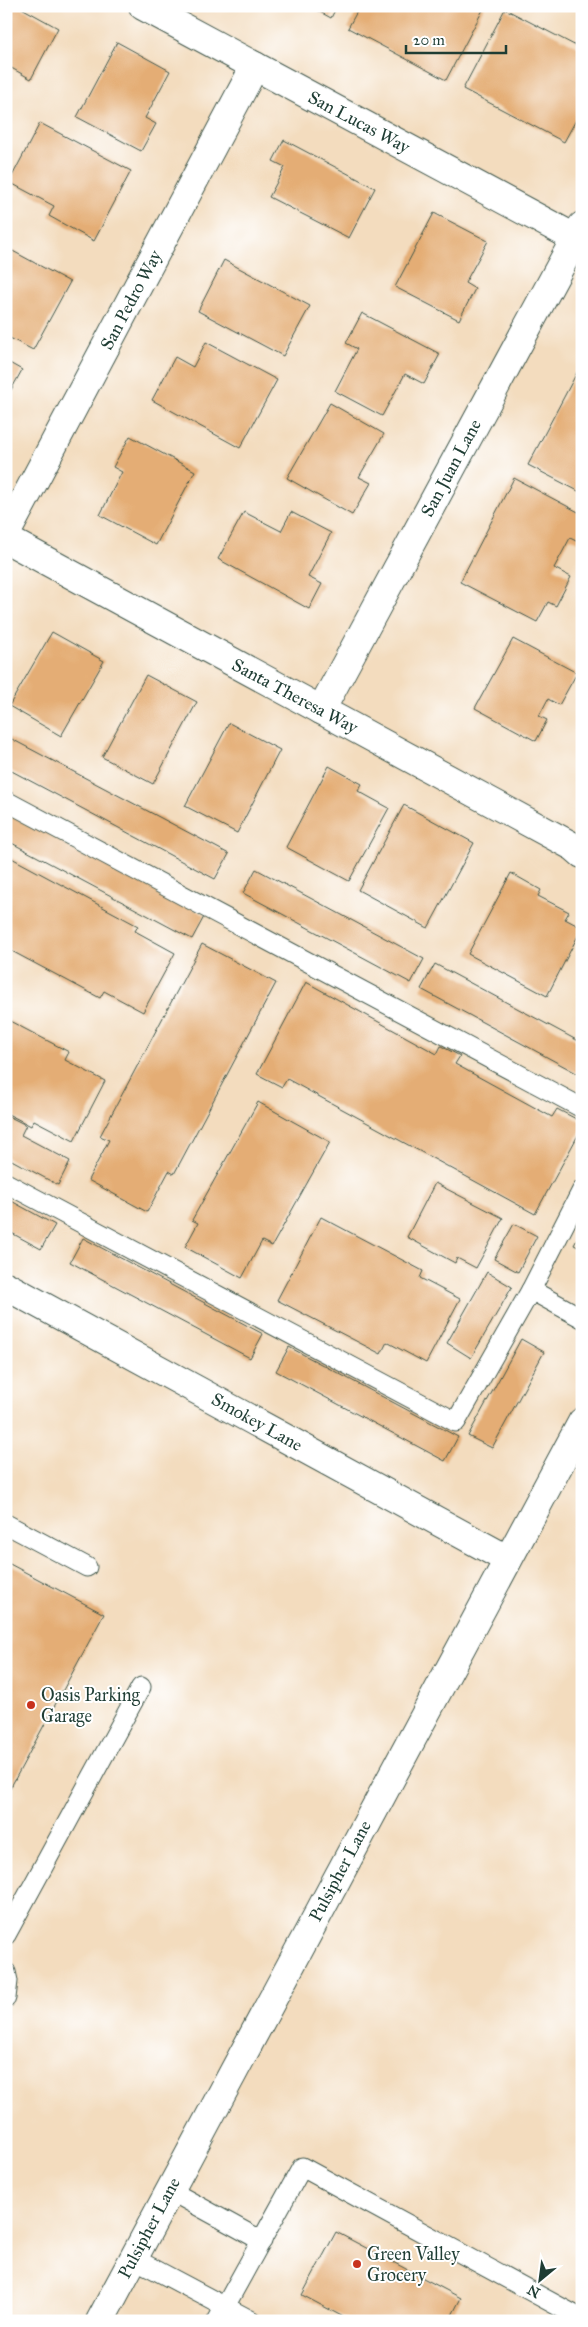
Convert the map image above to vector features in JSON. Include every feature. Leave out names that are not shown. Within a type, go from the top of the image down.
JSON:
[{"type":"street","name":"San Lucas Way","points":[[143,6],[255,66],[578,232]]},
{"type":"street","name":"San Pedro Way","points":[[6,534],[255,66]]},
{"type":"street","name":"San Juan Lane","points":[[321,710],[578,232]]},
{"type":"street","name":"Santa Theresa Way","points":[[6,539],[321,710],[579,846]]},
{"type":"street","name":"Smokey Lane","points":[[6,1286],[507,1559]]},
{"type":"street","name":"Pulsipher Lane","points":[[100,2321],[582,1422]]},
{"type":"lane","points":[[6,801],[582,1108]]},
{"type":"lane","points":[[6,1183],[456,1422],[531,1290],[582,1190]]},
{"type":"lane","points":[[531,1290],[582,1318]]},
{"type":"lane","points":[[6,1524],[87,1568]]},
{"type":"lane","points":[[6,1935],[141,1687]]},
{"type":"lane","points":[[6,1972],[8,1981],[6,1998]]},
{"type":"lane","points":[[222,2313],[302,2167],[582,2319]]},
{"type":"lane","points":[[169,2190],[262,2241]]},
{"type":"lane","points":[[133,2258],[222,2313],[252,2321]]},
{"type":"building","points":[[6,6],[18,6],[58,28],[31,79],[6,65]]},
{"type":"building","points":[[309,6],[337,6],[331,18]]},
{"type":"building","points":[[360,6],[485,6],[446,80],[348,28]]},
{"type":"building","points":[[505,9],[582,49],[582,109],[564,142],[463,89]]},
{"type":"building","points":[[117,42],[170,71],[145,118],[156,124],[141,151],[77,117]]},
{"type":"building","points":[[40,123],[131,171],[94,241],[49,216],[54,206],[9,182]]},
{"type":"building","points":[[284,140],[375,188],[349,238],[269,197],[285,167],[273,161]]},
{"type":"building","points":[[434,213],[488,241],[465,283],[475,289],[459,320],[395,287]]},
{"type":"building","points":[[9,249],[70,282],[33,350],[6,336],[6,254]]},
{"type":"building","points":[[224,260],[310,306],[283,356],[198,311]]},
{"type":"building","points":[[362,313],[440,354],[424,384],[405,374],[382,416],[335,391],[357,349],[346,343]]},
{"type":"building","points":[[206,342],[277,380],[240,448],[152,400],[175,357],[193,367]]},
{"type":"building","points":[[6,361],[22,370],[6,399]]},
{"type":"building","points":[[582,363],[582,493],[528,465]]},
{"type":"building","points":[[330,403],[384,434],[359,477],[371,483],[352,515],[287,478]]},
{"type":"building","points":[[130,436],[195,471],[156,545],[100,515],[122,472],[113,467]]},
{"type":"building","points":[[514,478],[582,514],[582,540],[580,543],[570,538],[554,568],[571,577],[556,606],[548,602],[537,622],[460,582]]},
{"type":"building","points":[[244,512],[281,531],[291,512],[331,533],[308,577],[322,584],[309,609],[218,559]]},
{"type":"building","points":[[52,632],[104,661],[61,736],[9,706]]},
{"type":"building","points":[[513,639],[577,673],[559,705],[548,699],[539,716],[547,720],[536,741],[475,708]]},
{"type":"building","points":[[146,675],[197,702],[153,784],[102,757]]},
{"type":"building","points":[[229,723],[280,750],[237,833],[185,806]]},
{"type":"building","points":[[6,736],[229,854],[215,879],[6,768]]},
{"type":"building","points":[[329,766],[362,784],[358,791],[389,808],[349,881],[286,847]]},
{"type":"building","points":[[404,805],[474,843],[428,928],[358,890]]},
{"type":"building","points":[[6,808],[205,915],[192,939],[6,840]]},
{"type":"building","points":[[6,855],[138,926],[135,931],[175,953],[143,1012],[104,991],[100,998],[6,948]]},
{"type":"building","points":[[256,869],[424,959],[411,983],[243,893]]},
{"type":"building","points":[[511,873],[541,890],[538,896],[569,912],[565,919],[582,928],[547,996],[468,954]]},
{"type":"building","points":[[202,944],[276,983],[174,1174],[169,1171],[147,1212],[88,1180],[109,1140],[100,1136]]},
{"type":"building","points":[[435,964],[582,1043],[582,1076],[421,989]]},
{"type":"building","points":[[306,982],[437,1054],[441,1046],[460,1056],[455,1064],[552,1117],[557,1109],[582,1122],[582,1128],[535,1214],[287,1079],[282,1087],[257,1074]]},
{"type":"building","points":[[6,1019],[69,1052],[65,1060],[105,1081],[74,1141],[34,1120],[31,1126],[6,1113]]},
{"type":"building","points":[[258,1102],[330,1142],[272,1246],[262,1241],[242,1278],[185,1247],[198,1223],[192,1220]]},
{"type":"building","points":[[6,1115],[26,1125],[21,1135],[70,1161],[58,1185],[6,1157]]},
{"type":"building","points":[[435,1183],[503,1218],[476,1268],[457,1258],[455,1263],[407,1237]]},
{"type":"building","points":[[6,1198],[55,1225],[41,1249],[6,1230]]},
{"type":"building","points":[[321,1217],[423,1271],[420,1278],[460,1299],[426,1363],[387,1342],[381,1354],[277,1300]]},
{"type":"building","points":[[514,1224],[537,1236],[518,1272],[494,1259]]},
{"type":"building","points":[[582,1230],[582,1249],[574,1245]]},
{"type":"building","points":[[83,1238],[263,1334],[250,1358],[70,1262]]},
{"type":"building","points":[[487,1272],[512,1287],[471,1358],[447,1343]]},
{"type":"building","points":[[521,1339],[544,1352],[492,1448],[468,1436]]},
{"type":"building","points":[[289,1347],[458,1437],[445,1461],[276,1371]]},
{"type":"building","name":"Oasis Parking Garage","points":[[6,1562],[104,1614],[6,1796]]},
{"type":"building","name":"Green Valley Grocery","points":[[336,2232],[461,2298],[449,2321],[351,2321],[302,2295]]},
{"type":"place","name":"Oasis Parking Garage","points":[[31,1705]]},
{"type":"place","name":"Green Valley Grocery","points":[[357,2264]]}]
